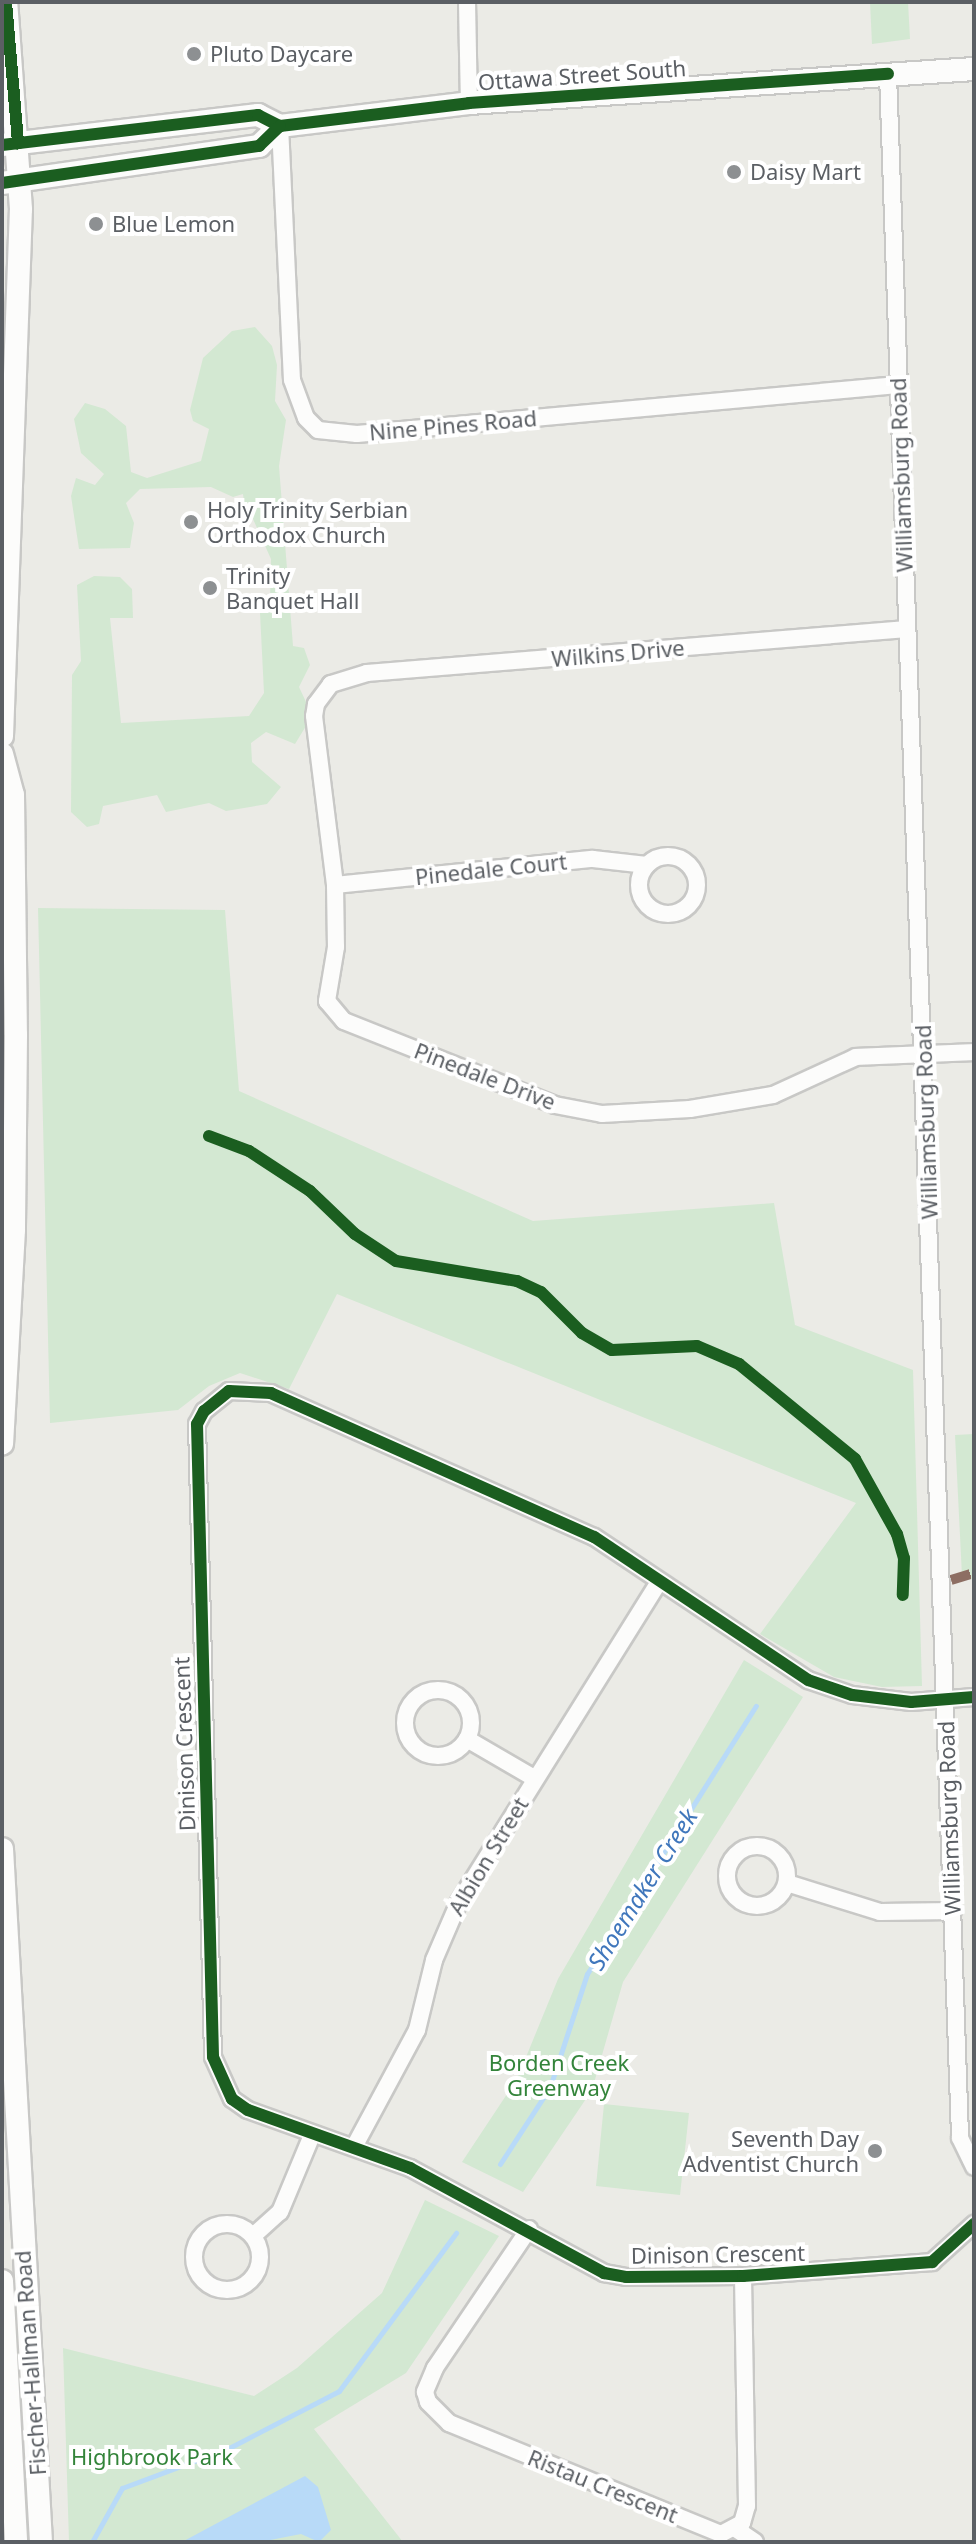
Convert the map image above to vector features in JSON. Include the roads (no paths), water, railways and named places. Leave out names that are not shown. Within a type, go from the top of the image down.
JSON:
[{"type":"main road","points":[[2,8],[5,2]]},
{"type":"main road","points":[[2,736],[10,182],[5,2]]},
{"type":"main road","name":"Ottawa Street South","points":[[10,144],[258,115],[280,126],[469,103],[974,69]]},
{"type":"main road","name":"Ottawa Street South","points":[[10,182],[259,146],[280,126]]},
{"type":"main road","points":[[2,754],[13,795],[2,1444]]},
{"type":"main road","name":"Fischer-Hallman Road","points":[[2,1849],[41,2542]]},
{"type":"main road","name":"Fischer-Hallman Road","points":[[2,2281],[16,2542]]},
{"type":"street","points":[[467,2],[469,103]]},
{"type":"street","name":"Williamsburg Road","points":[[888,74],[960,2138],[974,2167]]},
{"type":"street","name":"Nine Pines Road","points":[[280,126],[292,380],[301,409],[318,430],[357,434],[898,385]]},
{"type":"street","name":"Wilkins Drive","points":[[331,684],[367,673],[907,629]]},
{"type":"street","name":"Pinedale Drive","points":[[331,684],[316,704],[314,716],[335,885],[336,947],[326,986],[332,1013],[555,1105],[602,1114],[736,1103],[773,1095],[856,1057],[974,1052]]},
{"type":"street","name":"Pinedale Court","points":[[335,885],[593,859],[647,865]]},
{"type":"street","name":"Dinison Crescent","points":[[974,1697],[944,1700],[852,1695],[808,1680],[594,1537],[543,1512],[271,1393],[229,1391],[204,1411],[195,1443],[213,2057],[223,2088],[232,2099],[312,2135],[410,2168],[529,2229],[604,2273],[743,2276],[932,2262],[974,2224]]},
{"type":"street","name":"Albion Street","points":[[354,2147],[417,2030],[445,1930],[534,1778],[659,1582]]},
{"type":"street","points":[[434,1690],[456,1695],[470,1714],[467,1739],[445,1756],[423,1753],[408,1739],[407,1709],[420,1695],[434,1690]]},
{"type":"street","points":[[467,1739],[534,1778]]},
{"type":"street","points":[[787,1883],[880,1912],[953,1911]]},
{"type":"street","points":[[253,2236],[280,2212],[312,2135]]},
{"type":"street","points":[[223,2224],[253,2236],[260,2257],[251,2279],[222,2289],[203,2279],[194,2259],[201,2237],[223,2224]]},
{"type":"street","name":"Ristau Crescent","points":[[529,2229],[429,2380],[425,2392],[437,2415],[711,2531],[721,2534],[736,2529]]},
{"type":"street","points":[[743,2276],[747,2506],[736,2529],[755,2542]]},
{"type":"water","points":[[305,2476],[318,2487],[331,2530],[319,2542],[301,2534],[260,2542],[182,2542]]},
{"type":"waterway","name":"Shoemaker Creek","points":[[500,2164],[550,2087],[587,1974],[756,1706]]},
{"type":"waterway","name":"Shoemaker Creek","points":[[92,2542],[122,2488],[229,2448],[339,2391],[456,2233]]},
{"type":"place","name":"Pluto Daycare","points":[[194,54]]},
{"type":"place","name":"Daisy Mart","points":[[734,172]]},
{"type":"place","name":"Blue Lemon","points":[[96,224]]},
{"type":"place","name":"Holy Trinity Serbian Orthodox Church","points":[[191,522]]},
{"type":"place","name":"Trinity Banquet Hall","points":[[210,588]]},
{"type":"place","name":"Seventh Day Adventist Church","points":[[875,2151]]},
{"type":"park label","name":"Borden Creek Greenway","points":[[559,2074]]},
{"type":"park label","name":"Highbrook Park","points":[[152,2457]]}]
